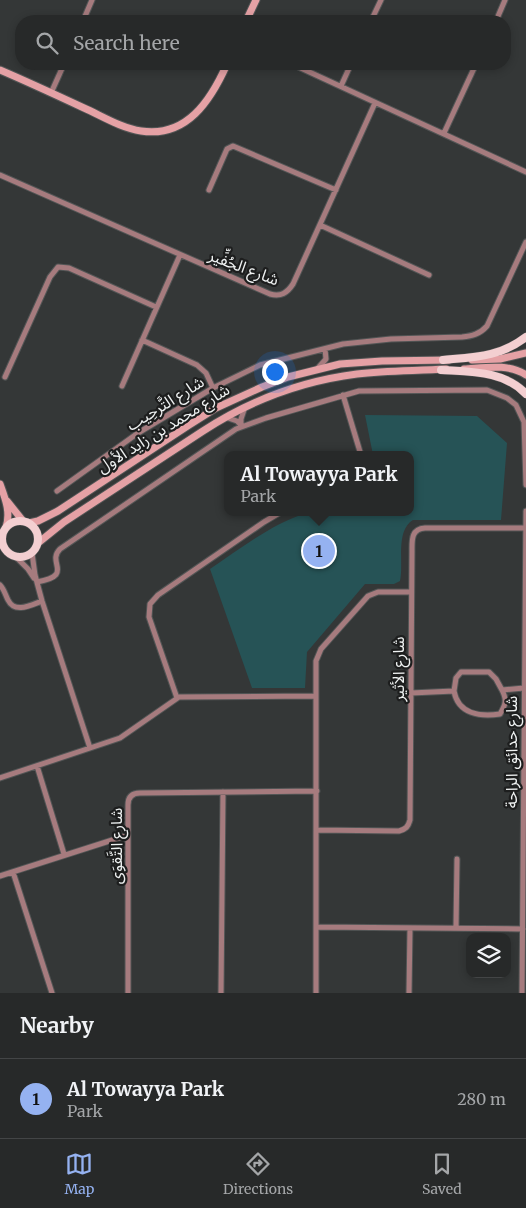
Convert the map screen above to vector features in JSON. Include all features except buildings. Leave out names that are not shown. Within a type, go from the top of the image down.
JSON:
[{"type":"main road","points":[[249,15],[256,0]]},
{"type":"main road","points":[[0,70],[130,128],[151,132],[175,127],[198,112],[214,91],[224,70]]},
{"type":"main road","points":[[443,360],[487,356],[510,348],[526,337]]},
{"type":"main road","name":"شارع محمد بن زايد الأول","points":[[26,522],[38,521],[58,511],[216,408],[288,377],[340,364],[382,360],[500,359],[526,353]]},
{"type":"main road","name":"شارع محمد بن زايد الأول","points":[[38,543],[64,522],[224,417],[245,406],[298,387],[342,376],[385,371],[506,368],[526,375]]},
{"type":"main road","points":[[441,370],[503,378],[510,380],[526,394]]},
{"type":"main road","points":[[0,484],[9,516],[1,537],[3,547],[14,557]]},
{"type":"main road","points":[[0,558],[22,558],[32,553],[38,543],[37,532],[5,499]]},
{"type":"main road","points":[[6,527],[17,521],[26,522]]},
{"type":"street","points":[[86,15],[92,0]]},
{"type":"street","points":[[374,15],[382,0]]},
{"type":"street","points":[[499,15],[506,0]]},
{"type":"street","points":[[51,93],[61,70]]},
{"type":"street","points":[[305,70],[526,172]]},
{"type":"street","points":[[341,86],[348,70]]},
{"type":"street","points":[[444,133],[473,70]]},
{"type":"street","name":"شارع الجُفِّير","points":[[0,175],[270,294],[282,295],[290,290],[293,284],[375,103]]},
{"type":"street","points":[[209,190],[227,149],[233,146],[336,190]]},
{"type":"street","points":[[320,225],[429,275]]},
{"type":"street","name":"شارع التَّرحِيب","points":[[57,491],[138,433],[213,388],[260,365],[326,352],[342,344],[462,337],[472,336],[481,332],[487,326],[526,242]]},
{"type":"street","points":[[122,386],[180,255]]},
{"type":"street","points":[[5,377],[50,277],[58,267],[69,268],[156,307]]},
{"type":"street","points":[[142,340],[197,365],[206,373],[213,388]]},
{"type":"street","points":[[326,352],[331,359],[340,364]]},
{"type":"street","points":[[316,370],[324,362],[326,352]]},
{"type":"street","points":[[37,582],[53,578],[56,574],[58,569],[55,556],[60,549],[241,425],[343,395],[371,390],[487,390],[498,393],[516,405],[523,417],[526,432],[526,485]]},
{"type":"street","points":[[343,395],[360,451]]},
{"type":"street","points":[[241,425],[245,406]]},
{"type":"street","points":[[224,417],[237,421],[241,425]]},
{"type":"street","name":"شارع حدائق الراحة","points":[[522,993],[526,511]]},
{"type":"street","points":[[177,698],[148,617],[150,604],[158,595],[274,516]]},
{"type":"street","name":"شارع الأثير","points":[[316,830],[399,831],[405,830],[409,825],[411,592],[413,537],[415,532],[419,528],[526,528]]},
{"type":"street","points":[[32,553],[42,601],[90,748]]},
{"type":"street","points":[[14,557],[28,569],[37,582]]},
{"type":"street","points":[[0,585],[14,607],[23,607],[42,601]]},
{"type":"street","points":[[316,993],[317,791],[315,667],[319,652],[368,596],[378,592],[411,592]]},
{"type":"street","points":[[468,671],[489,672],[496,678],[502,690],[506,698],[506,704],[500,714],[487,716],[468,712],[464,709],[456,701],[454,691],[456,678],[461,672],[468,671]]},
{"type":"street","points":[[502,690],[524,688]]},
{"type":"street","points":[[411,693],[454,691]]},
{"type":"street","points":[[0,778],[120,738],[177,698],[315,696]]},
{"type":"street","points":[[37,766],[64,854]]},
{"type":"street","name":"شارع التَّقوَى","points":[[128,993],[128,800],[135,793],[317,791]]},
{"type":"street","points":[[221,993],[223,792]]},
{"type":"street","points":[[0,876],[128,835]]},
{"type":"street","points":[[456,928],[457,859]]},
{"type":"street","points":[[13,872],[52,993]]},
{"type":"street","points":[[317,927],[523,929]]},
{"type":"street","points":[[410,928],[410,993]]},
{"type":"shaded area","points":[[365,415],[477,416],[507,443],[501,520],[413,520],[407,525],[402,539],[400,581],[394,584],[365,584],[307,652],[305,688],[252,688],[210,569],[270,529],[299,516],[414,516],[414,451],[372,451]]},
{"type":"place","name":"Al Towayya Park","points":[[319,551]]}]
